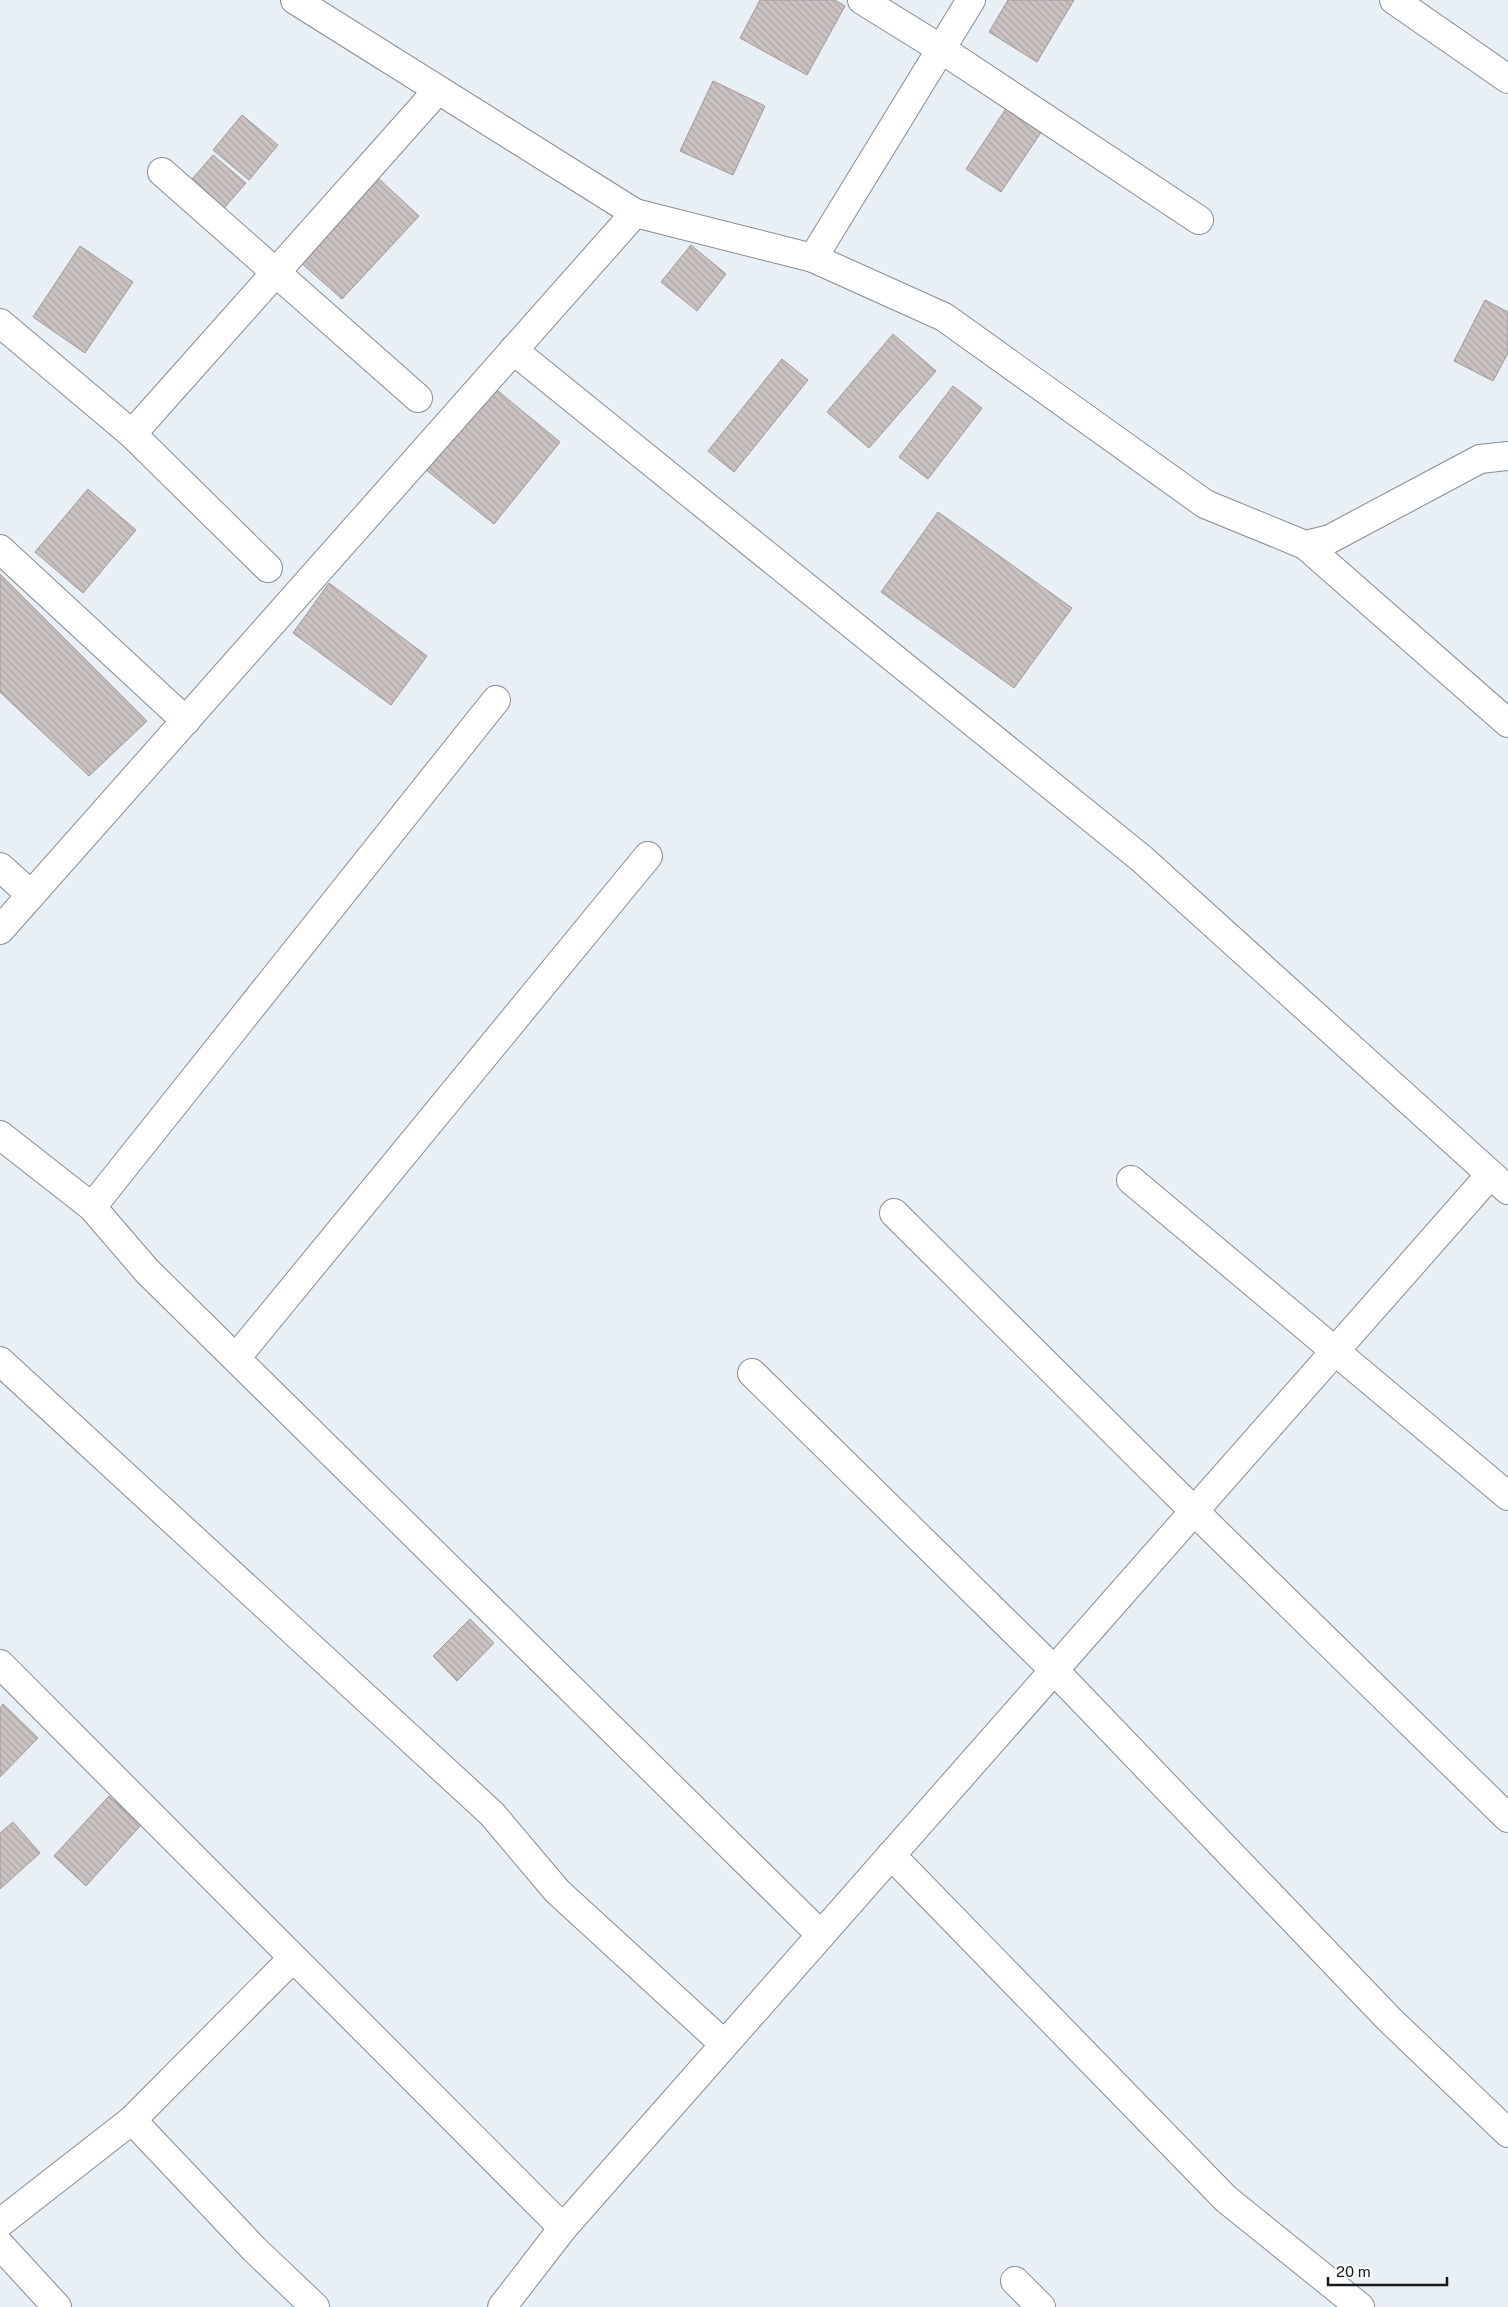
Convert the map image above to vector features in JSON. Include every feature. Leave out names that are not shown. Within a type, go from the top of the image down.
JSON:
[{"type":"street","points":[[295,0],[635,213],[813,258],[944,317],[1205,504],[1305,545],[1508,723]]},
{"type":"street","points":[[862,0],[941,49],[1199,220]]},
{"type":"street","points":[[813,258],[971,0]]},
{"type":"street","points":[[1394,0],[1508,79]]},
{"type":"street","points":[[132,434],[438,90]]},
{"type":"street","points":[[162,172],[418,398]]},
{"type":"street","points":[[0,930],[635,213]]},
{"type":"street","points":[[0,323],[132,434],[268,568]]},
{"type":"street","points":[[502,2307],[563,2228],[1335,1351],[1499,1183],[1142,859],[513,350]]},
{"type":"street","points":[[1305,545],[1330,539],[1480,459],[1508,456]]},
{"type":"street","points":[[0,549],[186,721]]},
{"type":"street","points":[[92,1207],[496,700]]},
{"type":"street","points":[[236,1358],[648,856]]},
{"type":"street","points":[[0,867],[31,895]]},
{"type":"street","points":[[0,1136],[92,1207],[147,1270],[821,1935]]},
{"type":"street","points":[[1131,1180],[1508,1496]]},
{"type":"street","points":[[894,1213],[1194,1511],[1508,1818]]},
{"type":"street","points":[[0,1361],[492,1814],[558,1891],[724,2044]]},
{"type":"street","points":[[752,1373],[1054,1670],[1388,2019],[1508,2133]]},
{"type":"street","points":[[0,1664],[563,2228]]},
{"type":"street","points":[[891,1855],[1226,2199],[1360,2307]]},
{"type":"street","points":[[0,2222],[132,2120],[293,1958]]},
{"type":"street","points":[[132,2120],[254,2249],[315,2307]]},
{"type":"street","points":[[0,2245],[57,2307]]},
{"type":"street","points":[[1015,2281],[1041,2307]]},
{"type":"building","points":[[760,0],[835,0],[845,6],[807,75],[740,38]]},
{"type":"building","points":[[1008,0],[1074,0],[1037,62],[989,32]]},
{"type":"building","points":[[713,81],[765,106],[733,175],[680,151]]},
{"type":"building","points":[[1009,104],[1044,128],[1001,192],[966,169]]},
{"type":"building","points":[[242,115],[278,145],[249,180],[213,150]]},
{"type":"building","points":[[213,155],[246,183],[219,214],[186,186]]},
{"type":"building","points":[[377,177],[419,216],[342,299],[299,261]]},
{"type":"building","points":[[691,245],[726,274],[697,311],[661,282]]},
{"type":"building","points":[[80,246],[133,282],[85,353],[33,317]]},
{"type":"building","points":[[1485,300],[1508,312],[1508,353],[1493,381],[1454,361]]},
{"type":"building","points":[[893,334],[936,371],[869,448],[827,412]]},
{"type":"building","points":[[782,359],[808,380],[734,472],[708,451]]},
{"type":"building","points":[[492,386],[560,442],[494,524],[425,469]]},
{"type":"building","points":[[953,386],[982,408],[928,479],[899,457]]},
{"type":"building","points":[[88,489],[136,530],[83,593],[35,552]]},
{"type":"building","points":[[938,512],[1072,608],[1014,688],[881,592]]},
{"type":"building","points":[[0,574],[147,721],[89,776],[0,692]]},
{"type":"building","points":[[329,583],[427,656],[391,705],[293,633]]},
{"type":"building","points":[[470,1619],[494,1643],[457,1681],[433,1656]]},
{"type":"building","points":[[3,1704],[38,1738],[0,1777],[0,1708]]},
{"type":"building","points":[[109,1796],[141,1825],[86,1886],[54,1856]]},
{"type":"building","points":[[13,1822],[40,1853],[0,1889],[0,1833]]}]
